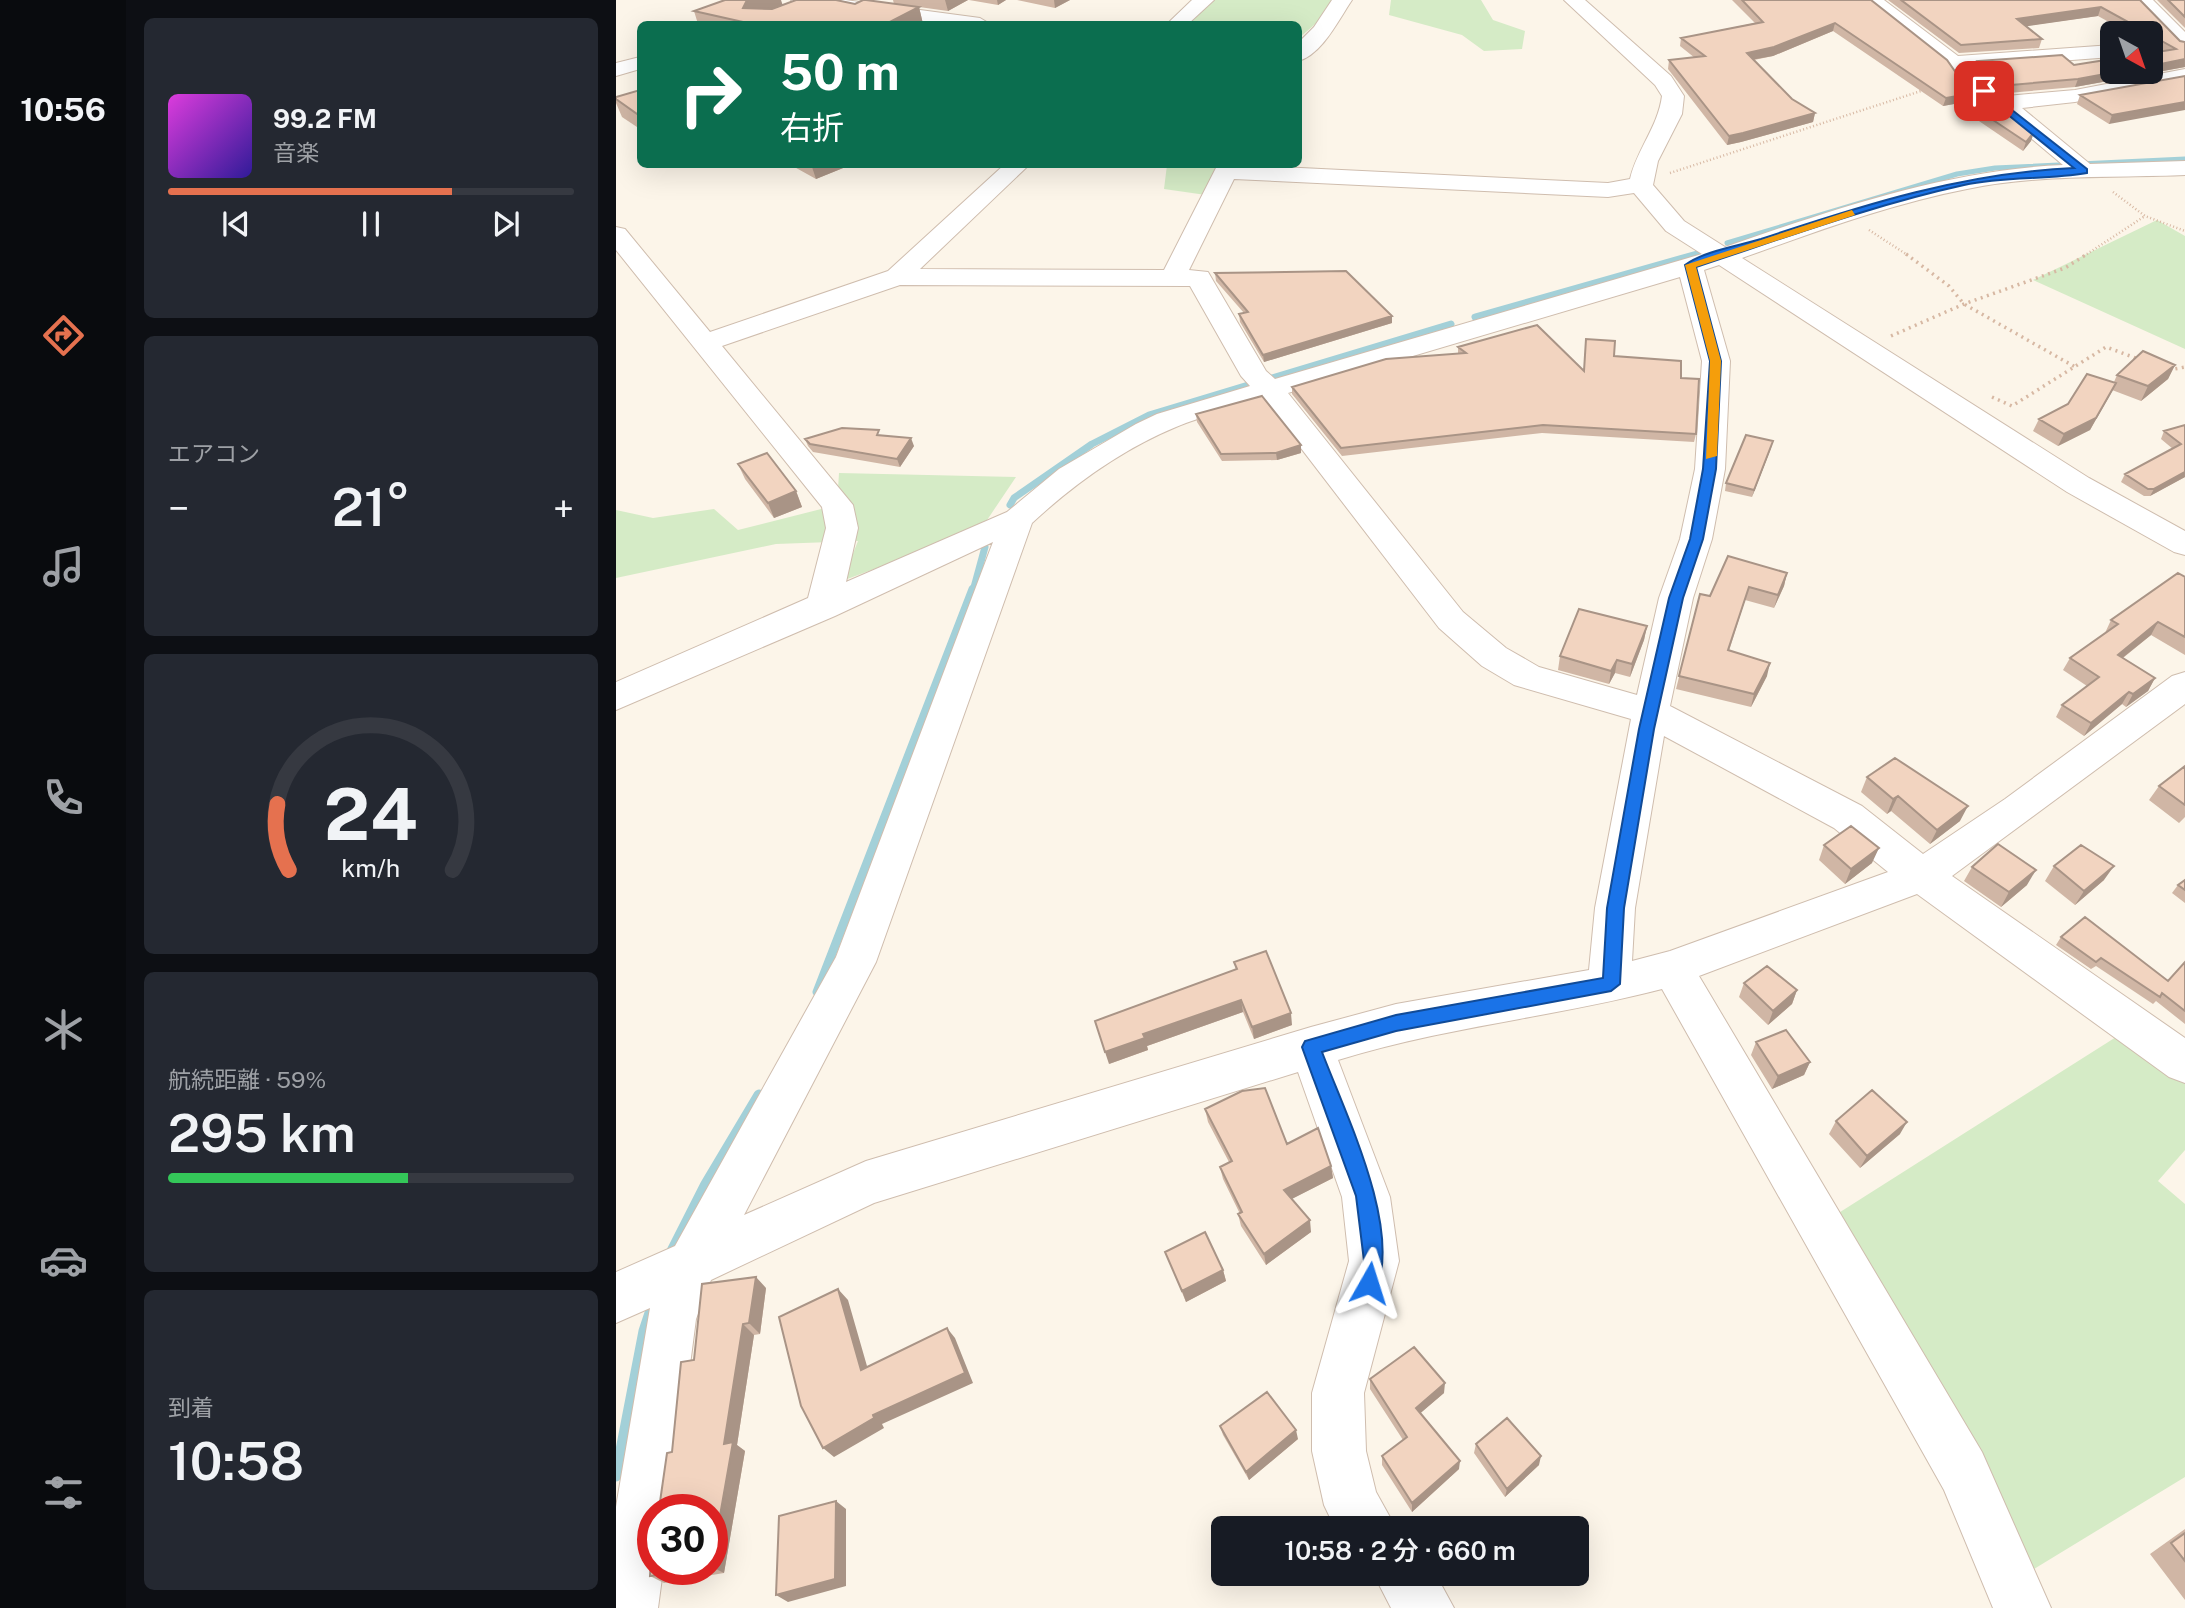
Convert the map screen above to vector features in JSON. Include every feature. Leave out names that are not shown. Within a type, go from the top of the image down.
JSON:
[{"type":"street","points":[[1180,21],[1204,0]]},
{"type":"street","points":[[1302,51],[1322,31],[1342,0]]},
{"type":"street","points":[[1574,0],[1663,81],[1673,96],[1671,114],[1646,161],[1641,185],[1655,206],[1675,226],[2078,485],[2185,545]]},
{"type":"street","points":[[1872,0],[2003,103],[2076,165]]},
{"type":"street","points":[[2142,0],[2185,46]]},
{"type":"street","points":[[782,16],[813,1],[958,21]]},
{"type":"street","points":[[2163,48],[2185,46]]},
{"type":"street","points":[[1959,71],[2100,53]]},
{"type":"street","points":[[616,70],[637,64]]},
{"type":"street","points":[[2003,103],[2075,96],[2185,75]]},
{"type":"street","points":[[616,697],[823,608],[1018,519],[1039,498],[1105,450],[1167,421],[1263,384],[1723,256],[1846,214],[1987,177],[2076,165],[2185,168]]},
{"type":"street","points":[[897,276],[1015,168]]},
{"type":"street","points":[[1174,275],[1227,168],[1608,190],[1641,185]]},
{"type":"street","points":[[616,234],[637,278],[706,342],[837,505],[842,528],[823,608]]},
{"type":"street","points":[[1611,984],[1615,908],[1650,712],[1676,598],[1696,539],[1710,469],[1716,361],[1690,265]]},
{"type":"street","points":[[706,342],[897,276],[1174,275],[1199,278],[1263,384],[1460,628],[1494,657],[1527,676],[1650,712],[1848,817],[1922,876],[2185,1063]]},
{"type":"street","points":[[2156,528],[2185,517]]},
{"type":"street","points":[[629,1608],[671,1319],[659,1278],[856,962],[1018,519]]},
{"type":"street","points":[[659,1278],[866,1182],[1396,1023],[1611,984],[1672,968],[1922,876],[2053,785],[2185,685]]},
{"type":"street","points":[[1672,968],[1963,1471],[2022,1608]]},
{"type":"street","points":[[1311,1047],[1366,1196],[1374,1261],[1338,1393],[1339,1451],[1352,1505],[1360,1516]]},
{"type":"street","points":[[1410,1586],[1425,1608]]},
{"type":"path","points":[[1641,185],[1882,103],[1959,71]]},
{"type":"path","points":[[1846,214],[1914,259],[1949,286],[1964,304],[2077,368]]},
{"type":"path","points":[[1866,348],[1964,304],[2065,268],[2145,216],[2185,231]]},
{"type":"path","points":[[1959,408],[1990,396],[2012,405],[2077,368],[2106,347],[2144,361]]},
{"type":"path","points":[[2157,366],[2169,370],[2185,367]]},
{"type":"green space","points":[[1203,0],[1343,0],[1302,35],[1302,21],[1179,21]]},
{"type":"green space","points":[[1391,0],[1481,0],[1493,20],[1525,31],[1522,49],[1484,51],[1462,35],[1389,15]]},
{"type":"green space","points":[[1167,168],[1220,168],[1206,195],[1164,189]]},
{"type":"green space","points":[[2157,220],[2185,236],[2185,349],[2033,280]]},
{"type":"green space","points":[[839,473],[1016,477],[981,529],[842,581],[858,541],[776,544],[616,578],[616,510],[653,518],[714,509],[738,530],[837,505]]},
{"type":"green space","points":[[2124,1032],[2185,1076],[2185,1150],[2158,1181],[2185,1204],[2185,1477],[2034,1569],[1837,1214]]},
{"type":"building","points":[[725,0],[747,0],[743,8],[772,9],[796,0],[836,0],[855,4],[866,0],[919,7],[892,21],[739,21],[694,11]]},
{"type":"building","points":[[1742,0],[1871,0],[1947,60],[1959,77],[1996,101],[2034,132],[2026,142],[1957,96],[1946,98],[1835,23],[1774,47],[1747,53],[1792,99],[1815,113],[1729,136],[1669,60],[1705,56],[1681,38],[1763,22]]},
{"type":"building","points":[[1901,0],[2140,0],[2160,21],[2126,21],[2101,7],[2017,19],[2042,39],[1961,45]]},
{"type":"building","points":[[2168,0],[2185,0],[2185,17]]},
{"type":"building","points":[[2163,24],[2180,41],[2185,42],[2185,59],[2163,64],[2163,51],[2176,49],[2163,42]]},
{"type":"building","points":[[2062,55],[2074,65],[2100,61],[2100,75],[2011,85],[1978,61]]},
{"type":"building","points":[[2185,76],[2185,102],[2112,115],[2080,95],[2141,84],[2163,84],[2163,80]]},
{"type":"building","points":[[637,91],[637,114],[616,99]]},
{"type":"building","points":[[1346,271],[1392,316],[1263,355],[1239,314],[1248,312],[1215,273]]},
{"type":"building","points":[[1537,325],[1584,371],[1586,339],[1615,341],[1614,356],[1681,361],[1681,378],[1699,379],[1696,434],[1543,425],[1341,448],[1292,387],[1386,359],[1466,353],[1458,347]]},
{"type":"building","points":[[2143,351],[2175,365],[2148,386],[2117,375]]},
{"type":"building","points":[[2087,374],[2116,383],[2096,418],[2064,434],[2039,419],[2068,404]]},
{"type":"building","points":[[1262,396],[1301,445],[1276,453],[1221,454],[1196,414]]},
{"type":"building","points":[[2185,425],[2185,472],[2154,489],[2148,489],[2125,474],[2181,444],[2164,431]]},
{"type":"building","points":[[842,428],[879,430],[877,435],[911,438],[897,459],[810,444],[805,439]]},
{"type":"building","points":[[1746,435],[1773,441],[1754,490],[1726,483]]},
{"type":"building","points":[[767,453],[796,491],[768,503],[738,464]]},
{"type":"building","points":[[1728,556],[1787,573],[1778,595],[1749,587],[1728,650],[1770,663],[1754,694],[1679,676],[1700,594],[1710,596]]},
{"type":"building","points":[[2178,573],[2185,577],[2185,637],[2158,622],[2118,655],[2155,678],[2133,694],[2129,692],[2091,723],[2062,705],[2099,677],[2070,658],[2118,624],[2111,620]]},
{"type":"building","points":[[1579,609],[1647,626],[1632,664],[1617,660],[1611,671],[1560,656]]},
{"type":"building","points":[[1895,758],[1968,806],[1937,830],[1898,796],[1893,799],[1867,777]]},
{"type":"building","points":[[2185,766],[2185,805],[2159,786]]},
{"type":"building","points":[[1851,826],[1879,848],[1851,869],[1824,845]]},
{"type":"building","points":[[1998,844],[2036,870],[2009,892],[1972,867]]},
{"type":"building","points":[[2081,845],[2114,866],[2084,891],[2054,866]]},
{"type":"building","points":[[2185,880],[2185,890],[2178,885]]},
{"type":"building","points":[[2085,917],[2168,981],[2185,962],[2185,1011],[2162,993],[2160,997],[2101,958],[2096,962],[2061,937]]},
{"type":"building","points":[[1266,951],[1291,1013],[1252,1027],[1241,1000],[1143,1034],[1145,1038],[1105,1052],[1095,1021],[1237,969],[1234,962]]},
{"type":"building","points":[[1767,966],[1797,990],[1773,1011],[1744,983]]},
{"type":"building","points":[[1786,1030],[1810,1062],[1778,1076],[1756,1042]]},
{"type":"building","points":[[1265,1088],[1287,1144],[1318,1128],[1331,1166],[1284,1190],[1310,1220],[1264,1254],[1238,1214],[1242,1212],[1220,1167],[1232,1161],[1205,1109],[1242,1091]]},
{"type":"building","points":[[1872,1090],[1907,1122],[1867,1156],[1836,1121]]},
{"type":"building","points":[[1205,1232],[1223,1270],[1182,1291],[1165,1252]]},
{"type":"building","points":[[756,1277],[749,1323],[743,1324],[724,1444],[733,1442],[724,1494],[661,1494],[667,1453],[672,1452],[681,1362],[694,1360],[702,1284]]},
{"type":"building","points":[[838,1289],[861,1370],[947,1328],[965,1373],[873,1415],[874,1418],[823,1448],[801,1406],[779,1317]]},
{"type":"building","points":[[1414,1347],[1445,1383],[1416,1408],[1460,1461],[1412,1503],[1382,1456],[1407,1437],[1370,1379]]},
{"type":"building","points":[[1267,1392],[1296,1430],[1246,1472],[1220,1426]]},
{"type":"building","points":[[1507,1418],[1541,1456],[1507,1489],[1476,1444]]},
{"type":"building","points":[[836,1501],[835,1579],[776,1595],[779,1516]]},
{"type":"building","points":[[2185,1533],[2185,1561],[2171,1543]]},
{"type":"waterway","points":[[1727,243],[1957,174],[1995,168],[2185,159]]},
{"type":"waterway","points":[[1475,317],[1697,254],[1691,256]]},
{"type":"waterway","points":[[1010,505],[1014,498],[1092,444],[1149,415],[1451,324]]},
{"type":"waterway","points":[[973,591],[985,547]]},
{"type":"waterway","points":[[817,992],[973,589]]},
{"type":"waterway","points":[[669,1257],[706,1184],[759,1095]]},
{"type":"waterway","points":[[616,1476],[644,1331],[652,1307]]},
{"type":"slow traffic","points":[[1710,456],[1716,361],[1690,265],[1852,213]]},
{"type":"route","points":[[1369,1283],[1374,1261],[1366,1196],[1311,1047],[1396,1023],[1611,984],[1615,908],[1647,729],[1676,598],[1696,539],[1710,469],[1716,361],[1690,265],[1832,218],[1964,182],[2018,174],[2084,171],[2003,103],[1984,91]]}]
